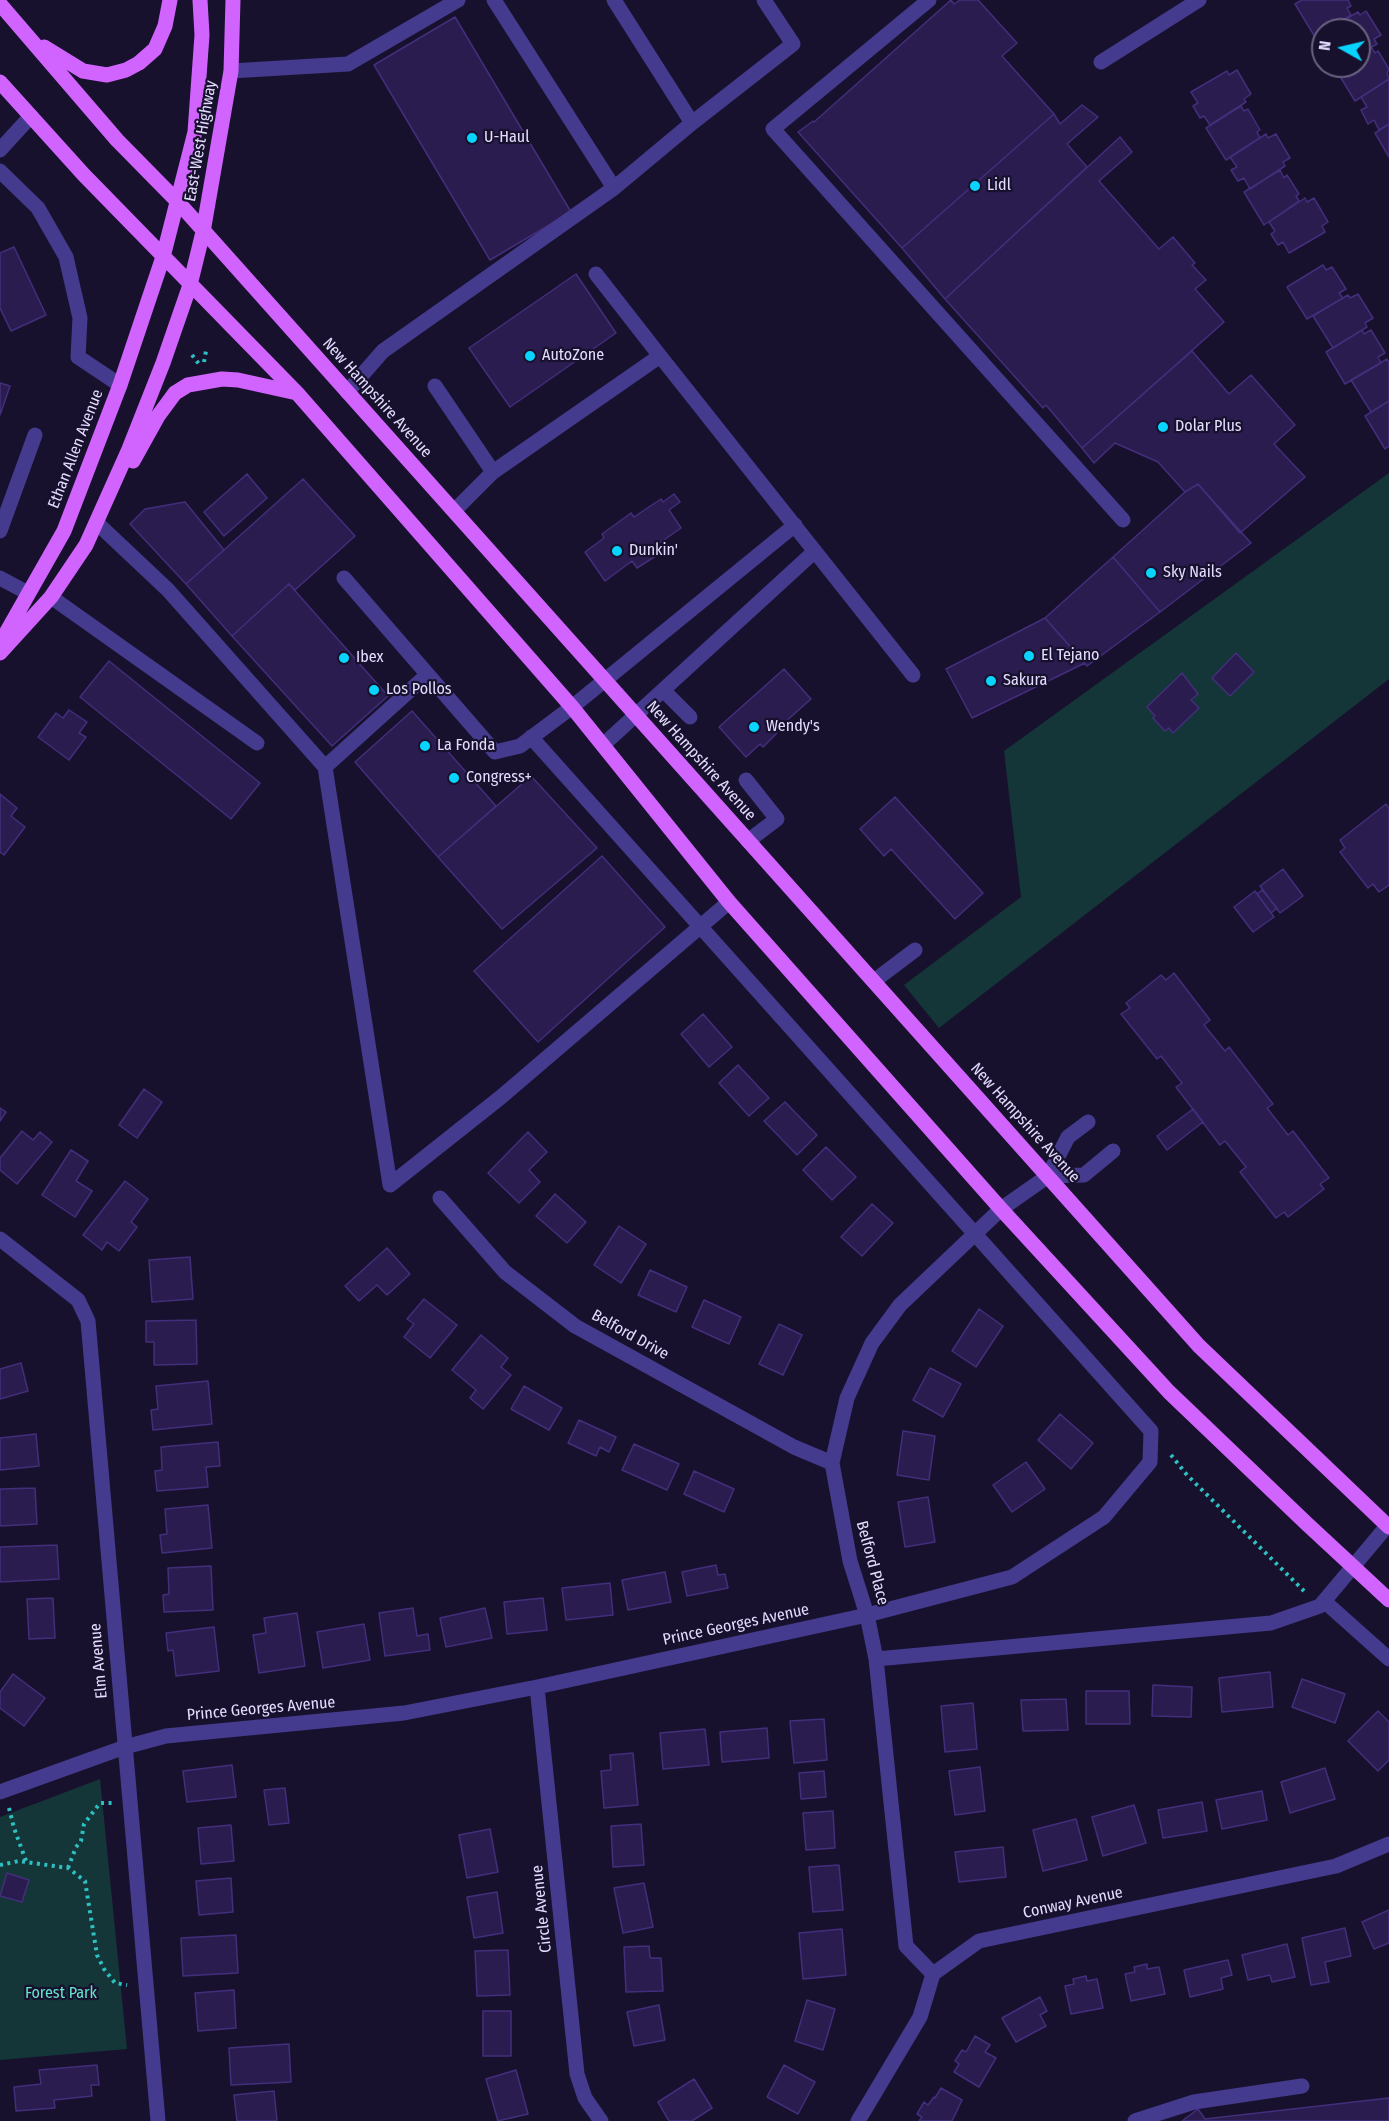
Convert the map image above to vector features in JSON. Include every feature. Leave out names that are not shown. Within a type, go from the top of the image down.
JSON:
[{"type":"main road","points":[[30,39],[83,71],[107,75],[126,70],[139,63],[154,49],[165,26],[170,0]]},
{"type":"main road","name":"East-West Highway","points":[[163,257],[195,132],[202,35],[200,0]]},
{"type":"main road","name":"East-West Highway","points":[[190,285],[203,232],[231,71],[233,0]]},
{"type":"main road","name":"New Hampshire Avenue","points":[[0,4],[117,140],[178,201],[203,232],[455,510],[1199,1346],[1388,1526]]},
{"type":"main road","points":[[0,82],[84,175],[297,393],[572,707],[729,902],[1001,1209],[1169,1392],[1389,1600]]},
{"type":"main road","name":"Ethan Allen Avenue","points":[[0,644],[64,531],[120,385],[163,257]]},
{"type":"main road","points":[[86,545],[129,449],[163,363],[190,285]]},
{"type":"main road","points":[[0,653],[51,597],[86,545],[158,416],[175,393],[188,385],[222,379],[238,380],[297,393]]},
{"type":"street","points":[[0,4],[6,0]]},
{"type":"street","points":[[231,71],[348,64],[457,0]]},
{"type":"street","points":[[494,0],[614,188]]},
{"type":"street","points":[[614,0],[692,123]]},
{"type":"street","points":[[347,392],[383,351],[614,188],[793,44],[764,0]]},
{"type":"street","points":[[928,0],[773,129],[1123,520]]},
{"type":"street","points":[[1101,62],[1199,0]]},
{"type":"street","points":[[0,150],[31,116]]},
{"type":"street","points":[[0,171],[38,208],[66,257],[80,318],[78,357],[120,385]]},
{"type":"street","points":[[596,274],[913,675]]},
{"type":"street","points":[[455,510],[493,472],[660,356]]},
{"type":"street","points":[[435,386],[493,472]]},
{"type":"street","points":[[0,531],[35,435]]},
{"type":"street","points":[[98,524],[168,590],[325,766],[390,1185],[501,1097],[729,902]]},
{"type":"street","points":[[344,578],[495,752],[520,746],[572,707],[603,679],[795,525]]},
{"type":"street","points":[[603,745],[815,551]]},
{"type":"street","points":[[0,578],[28,593]]},
{"type":"street","points":[[51,597],[257,743]]},
{"type":"street","points":[[325,766],[427,675]]},
{"type":"street","points":[[663,690],[690,717]]},
{"type":"street","points":[[531,737],[1151,1431]]},
{"type":"street","points":[[746,780],[777,819],[748,841]]},
{"type":"street","points":[[874,981],[915,950]]},
{"type":"street","points":[[1088,1122],[1068,1137],[1048,1176],[1084,1175],[1113,1151]]},
{"type":"street","name":"Belford Place","points":[[933,1974],[906,1946],[876,1659],[867,1616],[850,1561],[832,1463],[847,1398],[872,1343],[900,1305],[1001,1209],[1048,1176]]},
{"type":"street","name":"Belford Drive","points":[[440,1198],[505,1272],[575,1326],[794,1448],[832,1463]]},
{"type":"street","name":"Elm Avenue","points":[[0,1239],[78,1300],[88,1321],[158,2121]]},
{"type":"street","name":"Prince Georges Avenue","points":[[3,1791],[125,1747],[166,1736],[404,1713],[537,1687],[867,1616],[1012,1577],[1104,1517],[1150,1462],[1151,1431]]},
{"type":"street","points":[[876,1659],[1271,1623],[1322,1604],[1388,1526]]},
{"type":"street","points":[[1322,1604],[1389,1659]]},
{"type":"street","name":"Circle Avenue","points":[[537,1687],[577,2074],[585,2098],[601,2121]]},
{"type":"street","name":"Conway Avenue","points":[[933,1974],[979,1941],[1336,1866],[1389,1844]]},
{"type":"street","points":[[858,2121],[920,2017],[933,1974]]},
{"type":"street","points":[[1135,2121],[1194,2102],[1302,2086]]},
{"type":"path","points":[[1151,1431],[1188,1475],[1322,1604]]},
{"type":"path","points":[[3,1791],[26,1861]]},
{"type":"path","points":[[68,1868],[76,1847],[81,1841],[84,1824],[100,1803],[129,1802]]},
{"type":"path","points":[[1,1863],[26,1861],[68,1868],[85,1881],[97,1955],[104,1969],[115,1983],[125,1985],[146,1983]]},
{"type":"green space","points":[[1389,473],[1389,679],[939,1028],[904,985],[1021,897],[1004,751]]},
{"type":"green space","name":"Forest Park","points":[[100,1779],[127,2049],[0,2060],[0,1817]]},
{"type":"building","points":[[951,0],[954,4],[960,0],[978,0],[1017,43],[1002,56],[1054,114],[902,248],[798,132],[814,122]]},
{"type":"building","points":[[1302,0],[1348,0],[1351,6],[1347,8],[1351,15],[1346,18],[1311,18],[1311,30],[1295,4]]},
{"type":"building","points":[[1366,11],[1370,18],[1348,18],[1358,12],[1360,15]]},
{"type":"building","name":"U-Haul","points":[[455,17],[571,212],[490,260],[374,65]]},
{"type":"building","points":[[1371,19],[1381,35],[1374,39],[1377,44],[1371,47]]},
{"type":"building","points":[[1371,47],[1375,53],[1378,51],[1389,69],[1387,73],[1389,79],[1355,101],[1341,78],[1371,78]]},
{"type":"building","points":[[1237,70],[1251,94],[1244,99],[1246,102],[1210,125],[1204,116],[1200,118],[1193,106],[1198,103],[1191,92],[1227,71],[1229,75]]},
{"type":"building","points":[[1389,79],[1389,124],[1379,130],[1374,120],[1368,124],[1361,110],[1367,107],[1361,97]]},
{"type":"building","points":[[1082,105],[1098,117],[1067,144],[1087,167],[945,299],[902,248],[1054,114],[1060,124]]},
{"type":"building","points":[[1241,106],[1244,111],[1248,109],[1260,130],[1257,132],[1260,138],[1226,160],[1206,128]]},
{"type":"building","points":[[1389,124],[1389,157],[1375,133]]},
{"type":"building","points":[[1266,134],[1268,138],[1276,134],[1290,158],[1283,162],[1285,166],[1250,189],[1244,178],[1238,181],[1231,170],[1237,167],[1230,157]]},
{"type":"building","points":[[1120,137],[1132,152],[1099,181],[1159,249],[1173,237],[1195,263],[1192,265],[1206,280],[1195,289],[1224,322],[1082,448],[1046,405],[1043,408],[945,299]]},
{"type":"building","points":[[1280,170],[1284,178],[1287,175],[1299,194],[1296,196],[1299,201],[1264,225],[1244,192]]},
{"type":"building","points":[[1305,198],[1307,202],[1314,198],[1328,222],[1322,226],[1325,232],[1289,253],[1283,242],[1278,245],[1271,234],[1275,231],[1269,222]]},
{"type":"building","points":[[14,247],[46,315],[11,331],[0,308],[0,253]]},
{"type":"building","points":[[1323,265],[1326,270],[1332,267],[1346,289],[1339,293],[1343,298],[1307,319],[1287,287]]},
{"type":"building","points":[[576,274],[616,333],[510,407],[469,348]]},
{"type":"building","points":[[1358,294],[1373,318],[1365,323],[1367,327],[1333,348],[1313,316],[1348,295],[1350,298]]},
{"type":"building","points":[[1362,330],[1364,334],[1371,330],[1385,353],[1378,357],[1381,363],[1345,384],[1326,352]]},
{"type":"building","points":[[1192,351],[1229,394],[1251,375],[1295,425],[1274,444],[1305,477],[1240,533],[1198,484],[1185,492],[1158,462],[1115,443],[1094,463],[1082,448]]},
{"type":"building","points":[[1387,359],[1389,363],[1389,401],[1371,412],[1351,380]]},
{"type":"building","points":[[0,383],[10,386],[0,415]]},
{"type":"building","points":[[1389,401],[1389,446],[1385,449],[1365,416]]},
{"type":"building","points":[[247,474],[267,498],[224,536],[204,512]]},
{"type":"building","points":[[303,479],[355,536],[295,590],[289,584],[232,636],[186,584]]},
{"type":"building","points":[[1198,484],[1251,543],[1160,612],[1113,557],[1185,492]]},
{"type":"building","points":[[674,494],[680,502],[669,510],[681,528],[654,547],[659,554],[637,568],[632,561],[605,581],[585,552],[604,538],[602,534],[631,513],[634,517],[661,499],[663,502]]},
{"type":"building","points":[[185,502],[224,550],[186,584],[130,524],[145,509]]},
{"type":"building","points":[[1113,557],[1160,612],[1087,666],[1045,618]]},
{"type":"building","points":[[289,584],[388,696],[332,746],[232,636]]},
{"type":"building","points":[[1045,618],[1085,663],[972,718],[946,669]]},
{"type":"building","points":[[1236,653],[1254,672],[1230,696],[1212,678]]},
{"type":"building","points":[[109,661],[260,783],[231,819],[80,697]]},
{"type":"building","points":[[784,669],[811,699],[775,731],[777,733],[763,747],[760,744],[746,757],[719,727]]},
{"type":"building","points":[[1182,673],[1198,694],[1191,700],[1199,708],[1173,733],[1169,728],[1165,731],[1147,707]]},
{"type":"building","points":[[69,710],[87,722],[79,733],[86,737],[69,760],[38,737],[56,713],[63,718]]},
{"type":"building","points":[[412,711],[496,806],[438,857],[355,762]]},
{"type":"building","points":[[531,776],[597,848],[502,929],[438,857]]},
{"type":"building","points":[[0,794],[17,808],[11,816],[25,827],[4,855],[0,852]]},
{"type":"building","points":[[895,797],[983,893],[955,919],[891,849],[884,856],[860,829]]},
{"type":"building","points":[[1386,804],[1389,808],[1389,885],[1379,892],[1373,884],[1368,888],[1340,852],[1345,848],[1340,840]]},
{"type":"building","points":[[602,856],[665,927],[538,1042],[474,971]]},
{"type":"building","points":[[1283,869],[1303,896],[1280,913],[1260,886]]},
{"type":"building","points":[[1262,890],[1277,908],[1271,913],[1257,894]]},
{"type":"building","points":[[1255,891],[1274,917],[1253,932],[1234,907]]},
{"type":"building","points":[[1174,973],[1210,1020],[1204,1025],[1225,1051],[1229,1047],[1273,1104],[1267,1108],[1288,1135],[1293,1131],[1329,1178],[1320,1184],[1324,1189],[1288,1217],[1284,1212],[1276,1218],[1240,1172],[1246,1167],[1225,1141],[1220,1145],[1176,1087],[1182,1083],[1161,1056],[1157,1059],[1121,1014],[1130,1008],[1126,1003],[1161,975],[1166,980]]},
{"type":"building","points":[[703,1014],[732,1047],[709,1067],[681,1034]]},
{"type":"building","points":[[738,1065],[769,1098],[749,1116],[719,1083]]},
{"type":"building","points":[[144,1089],[162,1102],[137,1138],[119,1125]]},
{"type":"building","points":[[785,1102],[817,1135],[797,1155],[764,1121]]},
{"type":"building","points":[[0,1108],[6,1112],[0,1121]]},
{"type":"building","points":[[1193,1109],[1203,1122],[1167,1150],[1157,1136]]},
{"type":"building","points":[[22,1131],[33,1140],[40,1132],[52,1142],[17,1184],[0,1170],[0,1158]]},
{"type":"building","points":[[528,1132],[547,1152],[529,1170],[540,1182],[519,1203],[488,1173]]},
{"type":"building","points":[[826,1147],[856,1177],[832,1200],[803,1170]]},
{"type":"building","points":[[71,1150],[88,1161],[76,1181],[92,1191],[75,1217],[42,1195]]},
{"type":"building","points":[[125,1181],[148,1199],[131,1222],[137,1227],[119,1251],[107,1242],[102,1250],[83,1235]]},
{"type":"building","points":[[555,1194],[586,1222],[567,1243],[536,1216]]},
{"type":"building","points":[[872,1204],[893,1223],[862,1256],[841,1237]]},
{"type":"building","points":[[619,1226],[646,1244],[621,1283],[594,1265]]},
{"type":"building","points":[[387,1248],[410,1274],[387,1295],[377,1285],[359,1301],[345,1286]]},
{"type":"building","points":[[190,1257],[193,1299],[152,1302],[149,1260]]},
{"type":"building","points":[[650,1270],[687,1287],[676,1312],[638,1295]]},
{"type":"building","points":[[424,1299],[457,1325],[430,1358],[404,1337],[414,1324],[407,1319]]},
{"type":"building","points":[[704,1300],[741,1317],[729,1344],[692,1327]]},
{"type":"building","points":[[979,1309],[1003,1326],[976,1367],[952,1351]]},
{"type":"building","points":[[196,1320],[197,1364],[154,1365],[154,1342],[146,1342],[146,1321]]},
{"type":"building","points":[[779,1324],[802,1335],[783,1375],[759,1364]]},
{"type":"building","points":[[481,1335],[508,1358],[501,1367],[511,1375],[483,1409],[470,1398],[476,1390],[452,1370]]},
{"type":"building","points":[[21,1363],[28,1391],[0,1399],[0,1369]]},
{"type":"building","points":[[930,1368],[961,1384],[943,1417],[913,1400]]},
{"type":"building","points":[[208,1381],[212,1424],[153,1430],[151,1410],[158,1409],[156,1386]]},
{"type":"building","points":[[524,1386],[562,1408],[549,1430],[511,1409]]},
{"type":"building","points":[[1060,1414],[1093,1443],[1071,1469],[1038,1440]]},
{"type":"building","points":[[579,1420],[616,1437],[609,1452],[600,1447],[596,1456],[568,1443]]},
{"type":"building","points":[[903,1431],[935,1436],[929,1480],[897,1475]]},
{"type":"building","points":[[36,1434],[39,1466],[0,1470],[0,1438]]},
{"type":"building","points":[[218,1442],[220,1466],[206,1467],[208,1487],[157,1491],[155,1471],[162,1470],[161,1447]]},
{"type":"building","points":[[634,1444],[679,1464],[667,1490],[622,1470]]},
{"type":"building","points":[[1026,1462],[1045,1489],[1012,1512],[993,1485]]},
{"type":"building","points":[[694,1471],[734,1489],[724,1512],[684,1494]]},
{"type":"building","points":[[35,1488],[37,1524],[0,1526],[0,1489]]},
{"type":"building","points":[[928,1497],[935,1542],[905,1547],[898,1502]]},
{"type":"building","points":[[208,1505],[212,1548],[162,1553],[160,1535],[167,1534],[165,1509]]},
{"type":"building","points":[[57,1545],[59,1579],[0,1582],[0,1547]]},
{"type":"building","points":[[716,1565],[718,1575],[725,1574],[728,1588],[687,1596],[682,1572]]},
{"type":"building","points":[[211,1566],[213,1610],[164,1612],[163,1595],[169,1594],[168,1568]]},
{"type":"building","points":[[665,1572],[671,1602],[628,1610],[622,1580]]},
{"type":"building","points":[[610,1583],[613,1615],[566,1620],[562,1588]]},
{"type":"building","points":[[53,1598],[55,1638],[29,1639],[27,1599]]},
{"type":"building","points":[[543,1598],[547,1630],[507,1634],[504,1602]]},
{"type":"building","points":[[413,1608],[417,1636],[428,1634],[430,1650],[385,1656],[379,1613]]},
{"type":"building","points":[[485,1608],[492,1638],[446,1647],[440,1618]]},
{"type":"building","points":[[297,1613],[305,1666],[259,1673],[253,1635],[266,1633],[264,1618]]},
{"type":"building","points":[[364,1624],[370,1660],[323,1668],[317,1632]]},
{"type":"building","points":[[214,1627],[219,1671],[176,1676],[173,1650],[168,1651],[166,1633]]},
{"type":"building","points":[[1270,1672],[1273,1707],[1222,1712],[1219,1678]]},
{"type":"building","points":[[13,1674],[45,1698],[24,1726],[0,1708],[0,1692]]},
{"type":"building","points":[[1302,1679],[1345,1694],[1335,1723],[1292,1707]]},
{"type":"building","points":[[1153,1685],[1192,1687],[1191,1717],[1152,1716]]},
{"type":"building","points":[[1086,1691],[1129,1691],[1130,1724],[1086,1724]]},
{"type":"building","points":[[1066,1699],[1068,1730],[1023,1731],[1021,1700]]},
{"type":"building","points":[[973,1703],[977,1749],[945,1752],[941,1706]]},
{"type":"building","points":[[1378,1711],[1389,1722],[1389,1760],[1378,1771],[1348,1741]]},
{"type":"building","points":[[824,1719],[827,1760],[794,1763],[790,1721]]},
{"type":"building","points":[[767,1728],[769,1758],[722,1762],[720,1732]]},
{"type":"building","points":[[705,1729],[709,1765],[663,1769],[660,1733]]},
{"type":"building","points":[[633,1753],[638,1805],[604,1808],[601,1771],[611,1770],[610,1755]]},
{"type":"building","points":[[232,1765],[236,1797],[187,1802],[183,1771]]},
{"type":"building","points":[[980,1767],[985,1811],[955,1815],[949,1771]]},
{"type":"building","points":[[1325,1768],[1335,1799],[1290,1813],[1281,1782]]},
{"type":"building","points":[[824,1771],[826,1797],[801,1799],[799,1773]]},
{"type":"building","points":[[285,1788],[289,1823],[269,1825],[264,1790]]},
{"type":"building","points":[[1262,1791],[1267,1820],[1222,1829],[1216,1800]]},
{"type":"building","points":[[1202,1802],[1207,1831],[1163,1838],[1158,1810]]},
{"type":"building","points":[[1134,1805],[1146,1843],[1103,1856],[1092,1817]]},
{"type":"building","points":[[833,1811],[835,1848],[806,1850],[803,1813]]},
{"type":"building","points":[[1076,1819],[1087,1860],[1043,1871],[1033,1830]]},
{"type":"building","points":[[641,1824],[644,1865],[613,1867],[611,1826]]},
{"type":"building","points":[[231,1825],[234,1861],[201,1864],[198,1828]]},
{"type":"building","points":[[490,1829],[498,1872],[467,1878],[459,1835]]},
{"type":"building","points":[[1003,1847],[1006,1877],[959,1882],[955,1852]]},
{"type":"building","points":[[839,1865],[843,1910],[813,1912],[809,1867]]},
{"type":"building","points":[[7,1873],[29,1880],[22,1902],[0,1896]]},
{"type":"building","points":[[231,1878],[233,1912],[199,1915],[196,1881]]},
{"type":"building","points":[[644,1883],[653,1927],[623,1933],[614,1888]]},
{"type":"building","points":[[497,1892],[503,1933],[474,1938],[467,1897]]},
{"type":"building","points":[[1389,1910],[1389,1943],[1374,1949],[1362,1922]]},
{"type":"building","points":[[1345,1928],[1351,1956],[1325,1962],[1329,1982],[1311,1985],[1302,1938]]},
{"type":"building","points":[[842,1929],[846,1975],[803,1979],[799,1933]]},
{"type":"building","points":[[236,1935],[238,1973],[183,1976],[181,1938]]},
{"type":"building","points":[[1287,1944],[1295,1977],[1272,1982],[1270,1975],[1248,1980],[1242,1955]]},
{"type":"building","points":[[649,1946],[650,1958],[661,1958],[663,1991],[626,1992],[624,1947]]},
{"type":"building","points":[[508,1950],[510,1995],[477,1996],[475,1951]]},
{"type":"building","points":[[1228,1960],[1232,1975],[1221,1978],[1223,1989],[1190,1997],[1184,1970]]},
{"type":"building","points":[[1147,1964],[1147,1969],[1159,1967],[1165,1994],[1131,2001],[1125,1974],[1135,1972],[1134,1967]]},
{"type":"building","points":[[1086,1976],[1087,1981],[1097,1979],[1103,2008],[1071,2014],[1065,1986],[1074,1984],[1073,1979]]},
{"type":"building","points":[[234,1990],[236,2028],[198,2031],[195,1993]]},
{"type":"building","points":[[1040,1997],[1047,2011],[1040,2015],[1046,2026],[1016,2042],[1002,2018]]},
{"type":"building","points":[[807,2000],[835,2009],[823,2050],[795,2041]]},
{"type":"building","points":[[659,2005],[665,2040],[634,2046],[627,2012]]},
{"type":"building","points":[[483,2011],[511,2011],[511,2056],[483,2056]]},
{"type":"building","points":[[975,2036],[990,2045],[985,2052],[996,2058],[979,2087],[954,2072],[959,2064],[955,2061],[962,2050],[966,2052]]},
{"type":"building","points":[[289,2044],[291,2082],[231,2085],[229,2048]]},
{"type":"building","points":[[97,2065],[99,2085],[91,2085],[92,2096],[54,2100],[55,2108],[16,2111],[14,2087],[41,2084],[39,2070]]},
{"type":"building","points":[[784,2065],[815,2082],[798,2114],[767,2097]]},
{"type":"building","points":[[516,2070],[528,2114],[498,2121],[486,2079]]},
{"type":"building","points":[[694,2079],[712,2108],[692,2121],[669,2121],[658,2102]]},
{"type":"building","points":[[941,2088],[962,2100],[952,2121],[919,2121],[922,2117],[917,2114],[924,2102],[928,2105]]},
{"type":"building","points":[[274,2091],[277,2121],[237,2121],[234,2095]]},
{"type":"building","points":[[1389,2098],[1389,2121],[1182,2121],[1198,2109],[1205,2119]]},
{"type":"place","name":"U-Haul","points":[[472,138]]},
{"type":"place","name":"Lidl","points":[[975,186]]},
{"type":"place","name":"AutoZone","points":[[530,356]]},
{"type":"place","name":"Dolar Plus","points":[[1163,427]]},
{"type":"place","name":"Dunkin'","points":[[617,551]]},
{"type":"place","name":"Sky Nails","points":[[1151,573]]},
{"type":"place","name":"El Tejano","points":[[1029,656]]},
{"type":"place","name":"Ibex","points":[[344,658]]},
{"type":"place","name":"Sakura","points":[[991,681]]},
{"type":"place","name":"Los Pollos","points":[[374,690]]},
{"type":"place","name":"Wendy's","points":[[754,727]]},
{"type":"place","name":"La Fonda","points":[[425,746]]},
{"type":"place","name":"Congress+","points":[[454,778]]}]
